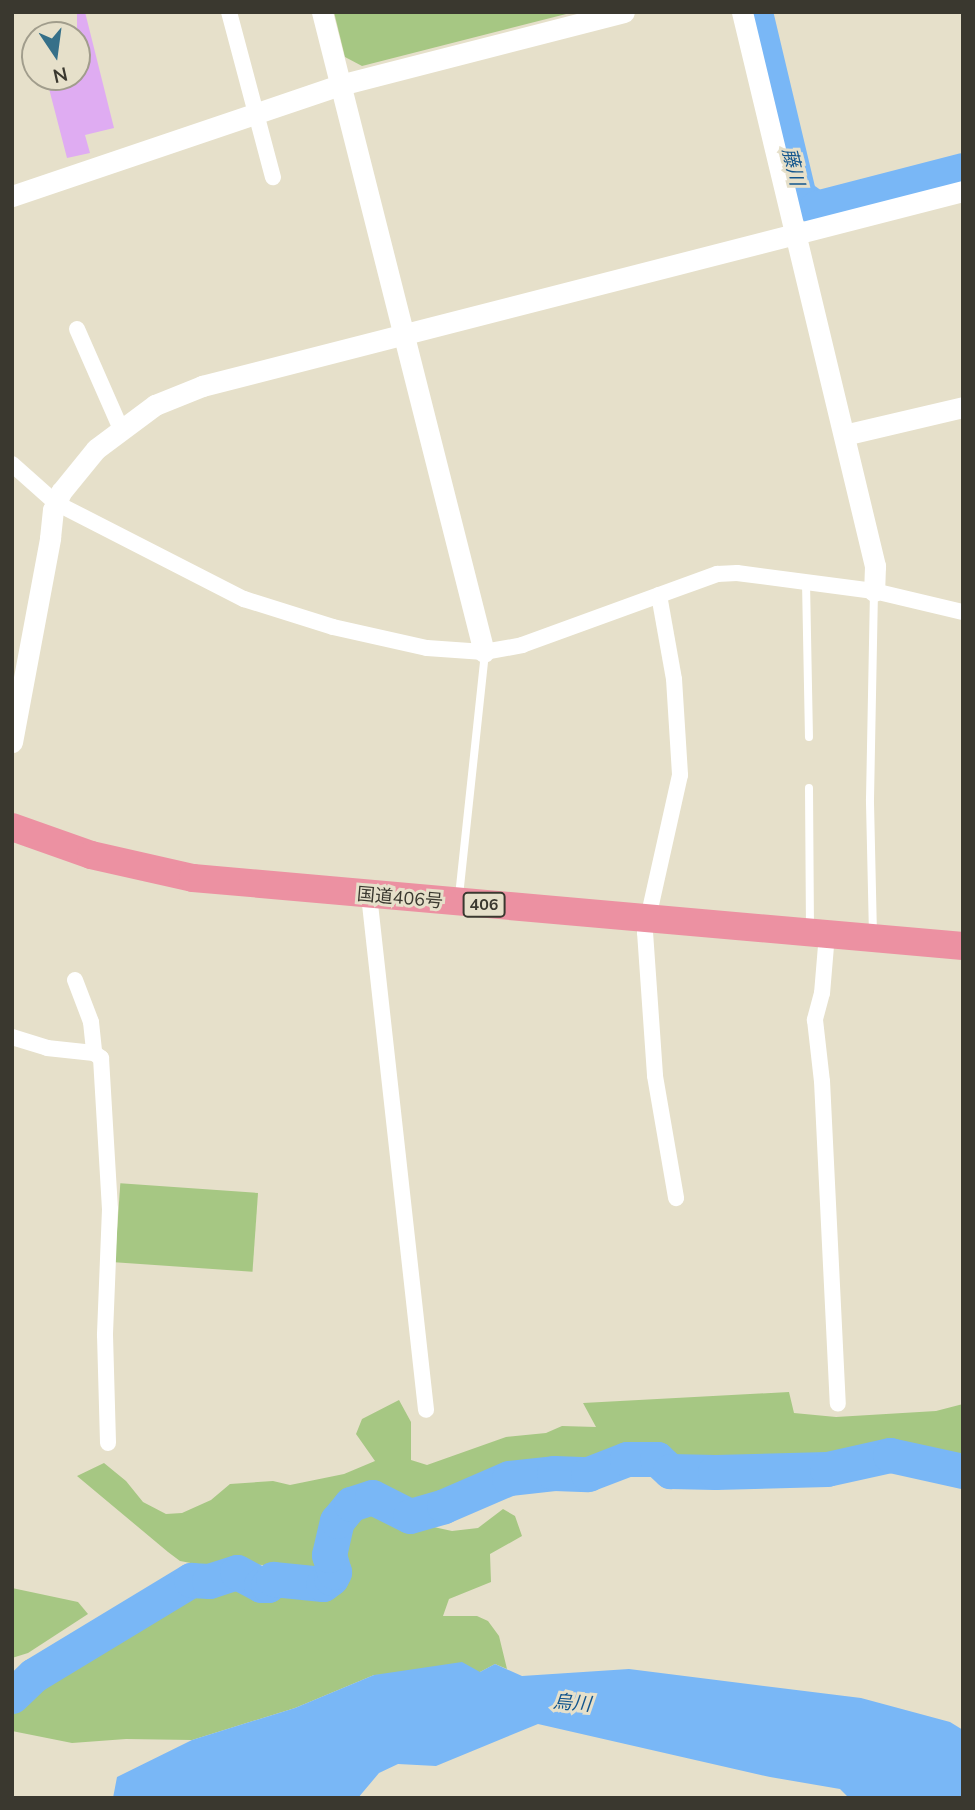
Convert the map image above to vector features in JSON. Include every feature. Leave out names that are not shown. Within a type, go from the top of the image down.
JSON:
[{"type":"highway","name":"国道406号","points":[[12,827],[91,855],[143,869],[193,878],[963,946]]},
{"type":"street","points":[[229,12],[273,177]]},
{"type":"street","points":[[322,12],[484,652]]},
{"type":"street","points":[[12,196],[340,85],[625,12]]},
{"type":"street","points":[[742,12],[875,566],[874,591]]},
{"type":"street","points":[[12,742],[56,503],[83,463],[121,429],[155,405],[202,386],[963,191]]},
{"type":"street","points":[[77,329],[121,429]]},
{"type":"street","points":[[844,435],[963,407]]},
{"type":"street","points":[[12,464],[56,503],[244,599],[333,626],[427,648],[484,652],[545,639],[717,574],[737,573],[874,591],[963,612]]},
{"type":"street","points":[[659,595],[674,679],[680,775],[645,932],[655,1076],[676,1198]]},
{"type":"street","points":[[369,895],[426,1410]]},
{"type":"street","points":[[818,933],[821,993],[815,1020],[822,1081],[838,1404]]},
{"type":"street","points":[[75,980],[91,1022],[94,1053]]},
{"type":"street","points":[[12,1037],[47,1048],[94,1053],[101,1058],[110,1209],[105,1335],[108,1443]]},
{"type":"lane","points":[[806,582],[810,737]]},
{"type":"lane","points":[[873,938],[870,799],[874,591]]},
{"type":"lane","points":[[458,903],[484,652]]},
{"type":"lane","points":[[809,788],[818,933]]},
{"type":"green space","points":[[334,12],[574,12],[362,66],[345,57]]},
{"type":"green space","points":[[120,1183],[258,1193],[252,1272],[115,1262]]},
{"type":"green space","points":[[789,1392],[794,1413],[836,1417],[936,1411],[963,1404],[963,1471],[890,1455],[827,1469],[715,1472],[670,1471],[657,1459],[627,1459],[588,1474],[554,1473],[509,1478],[411,1516],[420,1524],[452,1531],[478,1528],[503,1509],[515,1516],[522,1536],[490,1554],[491,1582],[449,1599],[443,1616],[477,1616],[488,1621],[499,1636],[507,1669],[495,1664],[480,1672],[374,1675],[295,1708],[192,1740],[126,1739],[72,1743],[12,1731],[12,1702],[37,1679],[191,1586],[221,1582],[229,1576],[260,1588],[269,1588],[275,1584],[324,1587],[334,1581],[337,1573],[333,1555],[336,1537],[339,1522],[347,1515],[334,1519],[324,1555],[328,1576],[322,1581],[266,1565],[196,1564],[180,1561],[77,1476],[104,1463],[126,1481],[143,1502],[166,1514],[182,1513],[211,1500],[230,1484],[273,1481],[290,1485],[344,1474],[375,1461],[356,1434],[362,1419],[399,1400],[411,1422],[411,1460],[427,1465],[506,1437],[546,1433],[562,1426],[596,1427],[583,1403]]},
{"type":"green space","points":[[12,1588],[78,1602],[88,1614],[28,1653],[12,1658]]},
{"type":"water","name":"烏川","points":[[462,1662],[480,1672],[495,1664],[522,1676],[629,1669],[861,1698],[950,1722],[963,1730],[963,1798],[849,1798],[840,1789],[770,1777],[538,1724],[436,1766],[398,1764],[379,1773],[358,1798],[113,1798],[117,1777],[192,1740],[295,1708],[374,1675]]},
{"type":"building","points":[[77,12],[85,12],[87,21],[77,21]]},
{"type":"building","points":[[91,36],[114,128],[85,135],[90,153],[67,158],[50,91],[91,91]]},
{"type":"waterway","name":"藤川","points":[[755,12],[799,196],[816,208],[963,170]]},
{"type":"waterway","points":[[12,1696],[34,1675],[191,1580],[209,1581],[237,1572],[261,1585],[268,1585],[273,1579],[323,1584],[334,1572],[329,1555],[337,1521],[351,1504],[372,1497],[410,1516],[444,1506],[509,1478],[554,1473],[588,1474],[627,1459],[657,1459],[670,1471],[715,1472],[827,1469],[890,1455],[963,1471]]}]
